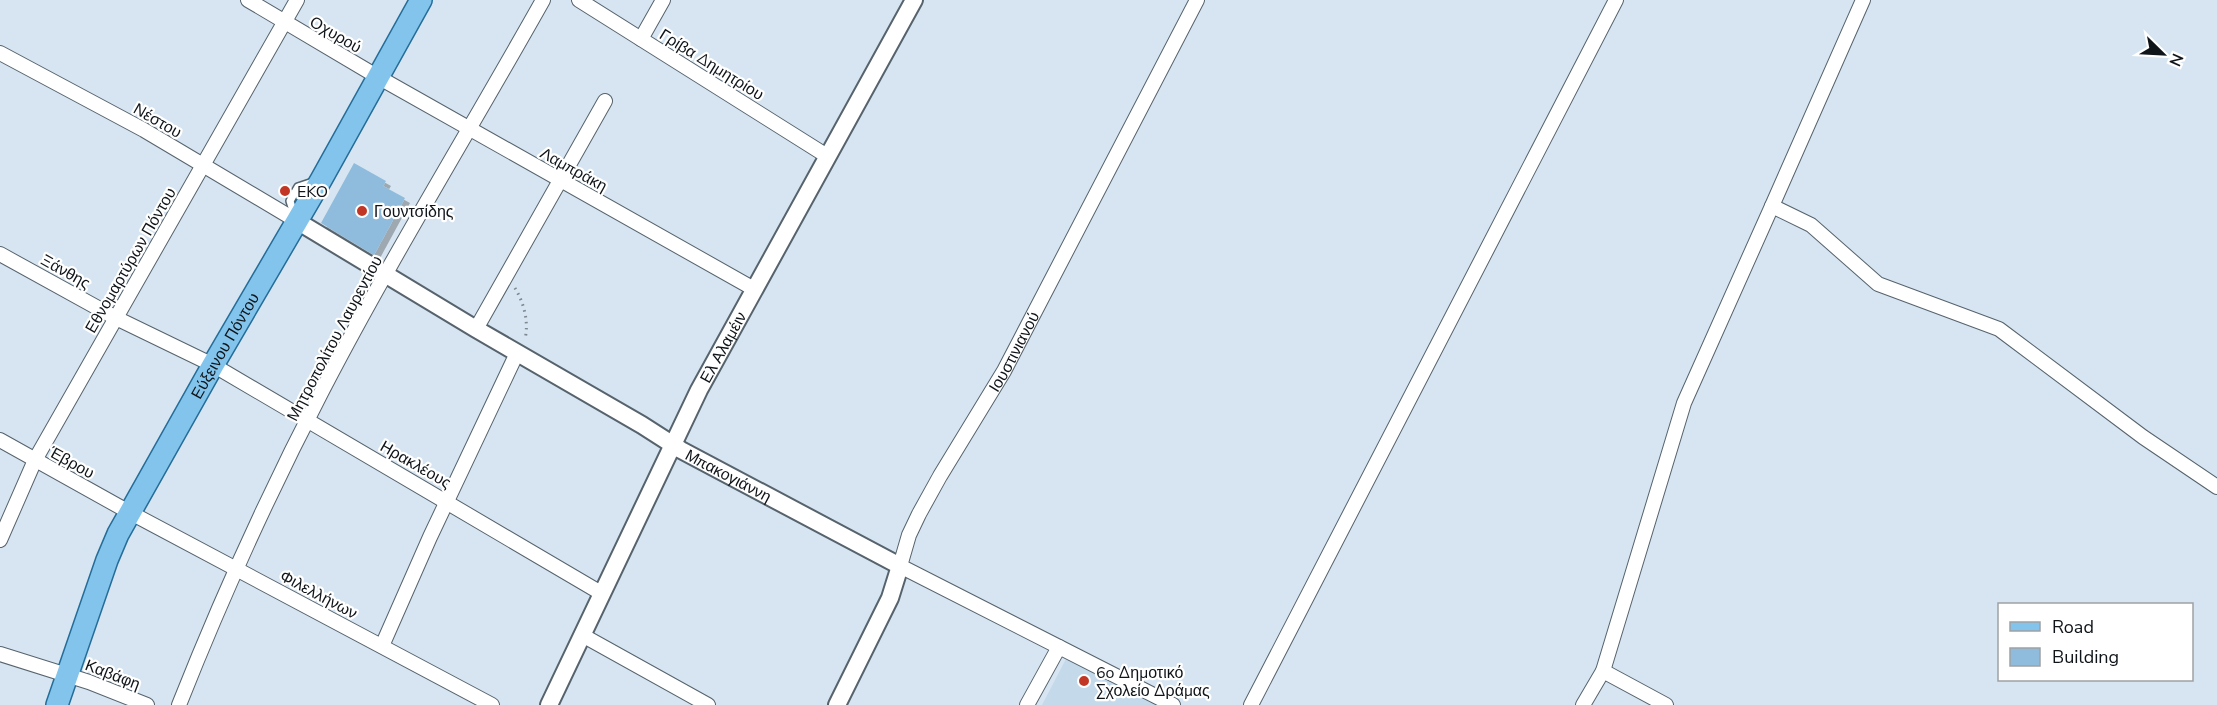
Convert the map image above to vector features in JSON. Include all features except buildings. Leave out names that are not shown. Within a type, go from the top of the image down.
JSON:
[{"type":"main road","name":"Εύξεινου Πόντου","points":[[57,705],[112,547],[129,512],[321,180],[421,0]]},
{"type":"street","name":"Οχυρού","points":[[248,0],[378,77]]},
{"type":"street","name":"Εθνομαρτύρων Πόντου","points":[[0,540],[35,460],[297,0]]},
{"type":"street","name":"Μητροπολίτου Λαυρεντίου","points":[[179,705],[237,569],[308,420],[386,275],[543,0]]},
{"type":"street","name":"Γρίβα Δημητρίου","points":[[579,0],[827,156]]},
{"type":"street","points":[[640,39],[663,0]]},
{"type":"street","name":"Ιουστινιανού","points":[[837,705],[890,598],[909,535],[919,514],[1004,371],[1197,0]]},
{"type":"street","points":[[1251,705],[1616,0]]},
{"type":"street","points":[[1583,705],[1603,671],[1684,404],[1863,0]]},
{"type":"street","name":"Ελ Αλαμέιν","points":[[549,705],[672,445],[754,289],[912,1]]},
{"type":"street","name":"Νέστου","points":[[0,53],[134,124],[297,222]]},
{"type":"street","name":"Λαμπράκη","points":[[378,77],[754,289]]},
{"type":"street","points":[[476,329],[605,101]]},
{"type":"street","points":[[1772,206],[1811,225],[1878,284],[1999,329],[2152,444],[2217,488]]},
{"type":"street","name":"Μπακογιάννη","points":[[297,222],[642,425],[672,445],[900,566],[1173,705]]},
{"type":"street","name":"Ξάνθης","points":[[0,254],[116,318],[213,365]]},
{"type":"street","points":[[382,646],[447,502],[518,354]]},
{"type":"street","name":"Ηρακλέους","points":[[213,365],[601,593]]},
{"type":"street","name":"Έβρου","points":[[0,440],[129,512]]},
{"type":"street","name":"Φιλελλήνων","points":[[129,512],[492,705]]},
{"type":"street","points":[[582,635],[708,705]]},
{"type":"street","points":[[1027,705],[1059,647]]},
{"type":"street","name":"Καβάφη","points":[[0,654],[67,675],[147,705]]},
{"type":"street","points":[[1603,671],[1666,705]]},
{"type":"path","points":[[504,279],[518,294],[526,320],[526,333],[518,354]]},
{"type":"shaded area","name":"6o Δημοτικό Σχολείο Δράμας","points":[[1067,657],[1160,705],[1042,705]]},
{"type":"place","name":"EKO","points":[[285,191]]},
{"type":"place","name":"Γουντσίδης","points":[[362,211]]},
{"type":"place","name":"6o Δημοτικό Σχολείο Δράμας","points":[[1084,681]]}]
